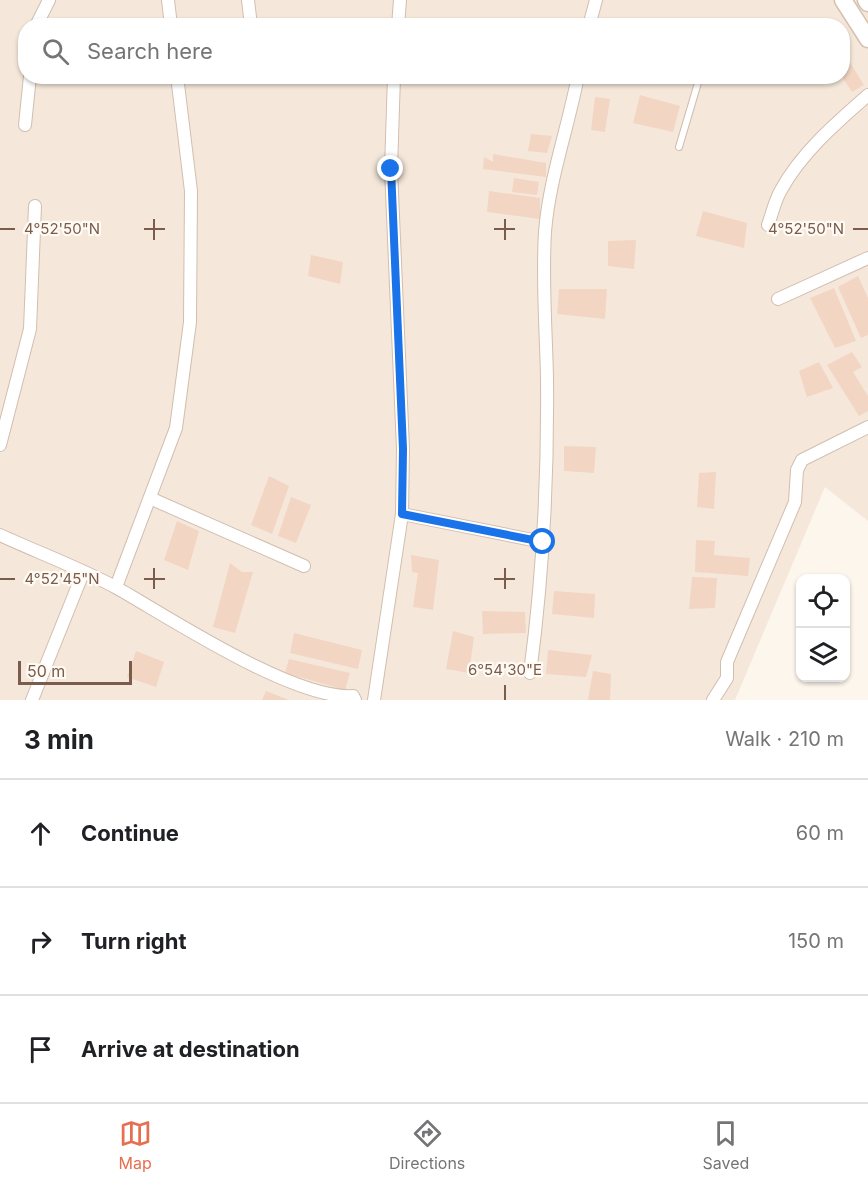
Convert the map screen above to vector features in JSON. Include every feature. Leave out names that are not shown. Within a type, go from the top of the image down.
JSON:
[{"type":"main road","points":[[843,0],[868,39]]},
{"type":"street","points":[[40,18],[49,0]]},
{"type":"street","points":[[168,0],[170,18]]},
{"type":"street","points":[[248,0],[250,18]]},
{"type":"street","points":[[399,18],[400,0]]},
{"type":"street","points":[[591,18],[596,0]]},
{"type":"street","points":[[25,125],[29,84]]},
{"type":"street","points":[[116,587],[152,499],[176,428],[190,322],[191,191],[178,84]]},
{"type":"street","points":[[374,700],[402,514],[403,449],[391,169],[394,84]]},
{"type":"street","points":[[530,673],[538,612],[543,542],[547,379],[543,269],[545,229],[576,84]]},
{"type":"street","points":[[768,225],[780,191],[798,166],[838,122],[868,95]]},
{"type":"street","points":[[0,445],[30,329],[35,206]]},
{"type":"street","points":[[778,299],[868,258]]},
{"type":"street","points":[[713,700],[727,678],[727,662],[795,502],[798,470],[802,460],[868,427]]},
{"type":"street","points":[[152,499],[304,566]]},
{"type":"street","points":[[402,514],[543,542]]},
{"type":"street","points":[[0,535],[116,587],[189,633],[256,667],[309,690],[354,699]]},
{"type":"street","points":[[32,700],[83,573]]},
{"type":"lane","points":[[679,147],[698,84]]},
{"type":"shaded area","points":[[0,0],[868,0],[868,521],[825,487],[735,700],[0,700]]},
{"type":"building","points":[[850,62],[864,85],[852,92],[847,84],[850,84]]},
{"type":"building","points":[[640,95],[680,106],[673,132],[633,123]]},
{"type":"building","points":[[595,97],[610,99],[605,132],[591,130]]},
{"type":"building","points":[[531,134],[552,136],[547,153],[528,151]]},
{"type":"building","points":[[493,154],[546,163],[546,177],[483,169],[484,157],[493,162]]},
{"type":"building","points":[[514,178],[539,182],[537,195],[512,192]]},
{"type":"building","points":[[489,191],[540,198],[540,219],[487,212]]},
{"type":"building","points":[[703,211],[747,223],[744,248],[696,236]]},
{"type":"building","points":[[636,240],[634,269],[608,266],[608,241]]},
{"type":"building","points":[[311,255],[343,262],[340,284],[308,276]]},
{"type":"building","points":[[858,276],[868,298],[868,335],[861,338],[838,287]]},
{"type":"building","points":[[834,288],[856,341],[835,348],[810,298]]},
{"type":"building","points":[[559,289],[607,289],[605,319],[557,314]]},
{"type":"building","points":[[852,352],[862,367],[853,372],[868,396],[868,411],[859,416],[827,365]]},
{"type":"building","points":[[819,362],[833,388],[807,397],[799,371]]},
{"type":"building","points":[[564,446],[596,447],[594,473],[564,471]]},
{"type":"building","points":[[716,472],[714,509],[697,507],[699,473]]},
{"type":"building","points":[[269,476],[289,486],[272,534],[251,525]]},
{"type":"building","points":[[291,497],[311,505],[296,543],[278,536]]},
{"type":"building","points":[[177,521],[199,531],[188,570],[164,560]]},
{"type":"building","points":[[696,540],[715,541],[714,555],[750,558],[748,576],[695,572]]},
{"type":"building","points":[[411,555],[439,560],[433,610],[413,607],[418,573],[412,572]]},
{"type":"building","points":[[230,563],[242,572],[253,572],[235,633],[213,627]]},
{"type":"building","points":[[692,577],[717,578],[715,608],[689,609]]},
{"type":"building","points":[[554,591],[595,594],[594,618],[552,614]]},
{"type":"building","points":[[482,611],[525,612],[526,633],[483,634]]},
{"type":"building","points":[[453,631],[474,637],[469,673],[446,669]]},
{"type":"building","points":[[294,633],[362,650],[358,669],[290,653]]},
{"type":"building","points":[[548,650],[592,655],[586,677],[546,674]]},
{"type":"building","points":[[136,651],[164,662],[156,687],[127,677]]},
{"type":"building","points":[[289,659],[350,673],[345,690],[285,673]]},
{"type":"building","points":[[593,671],[611,674],[610,700],[588,700]]},
{"type":"building","points":[[266,691],[289,700],[262,700]]},
{"type":"route","points":[[391,169],[403,449],[402,514],[543,542]]}]
